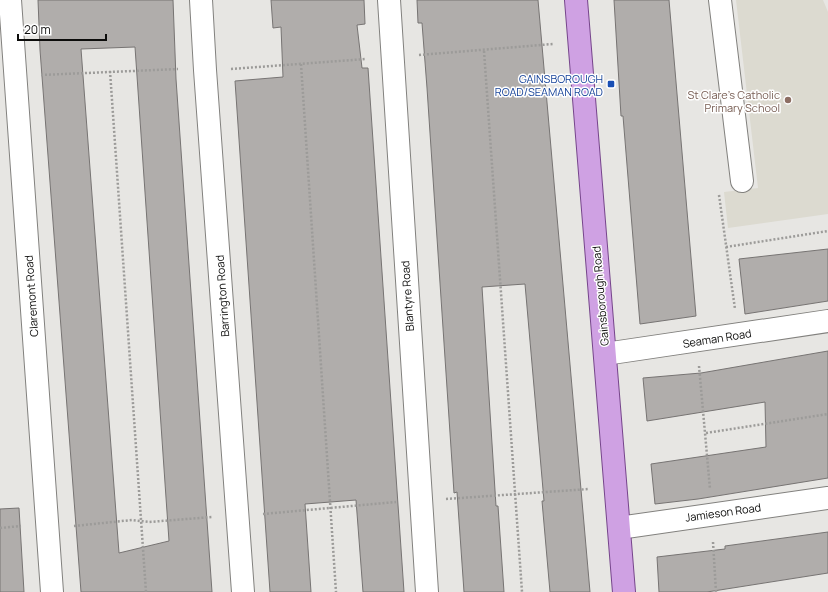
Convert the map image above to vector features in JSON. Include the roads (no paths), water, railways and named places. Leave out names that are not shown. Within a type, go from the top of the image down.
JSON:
[{"type":"main road","name":"Gainsborough Road","points":[[576,0],[624,592]]},
{"type":"street","name":"Claremont Road","points":[[10,0],[52,592]]},
{"type":"street","name":"Barrington Road","points":[[201,0],[243,592]]},
{"type":"street","name":"Blantyre Road","points":[[389,0],[427,592]]},
{"type":"street","points":[[720,0],[742,182]]},
{"type":"street","name":"Seaman Road","points":[[605,354],[696,342],[828,321]]},
{"type":"street","name":"Jamieson Road","points":[[619,528],[828,498]]},
{"type":"place","name":"GAINSBOROUGH ROAD/SEAMAN ROAD","points":[[611,84]]},
{"type":"place","name":"St Clare's Catholic Primary School","points":[[788,100]]}]
